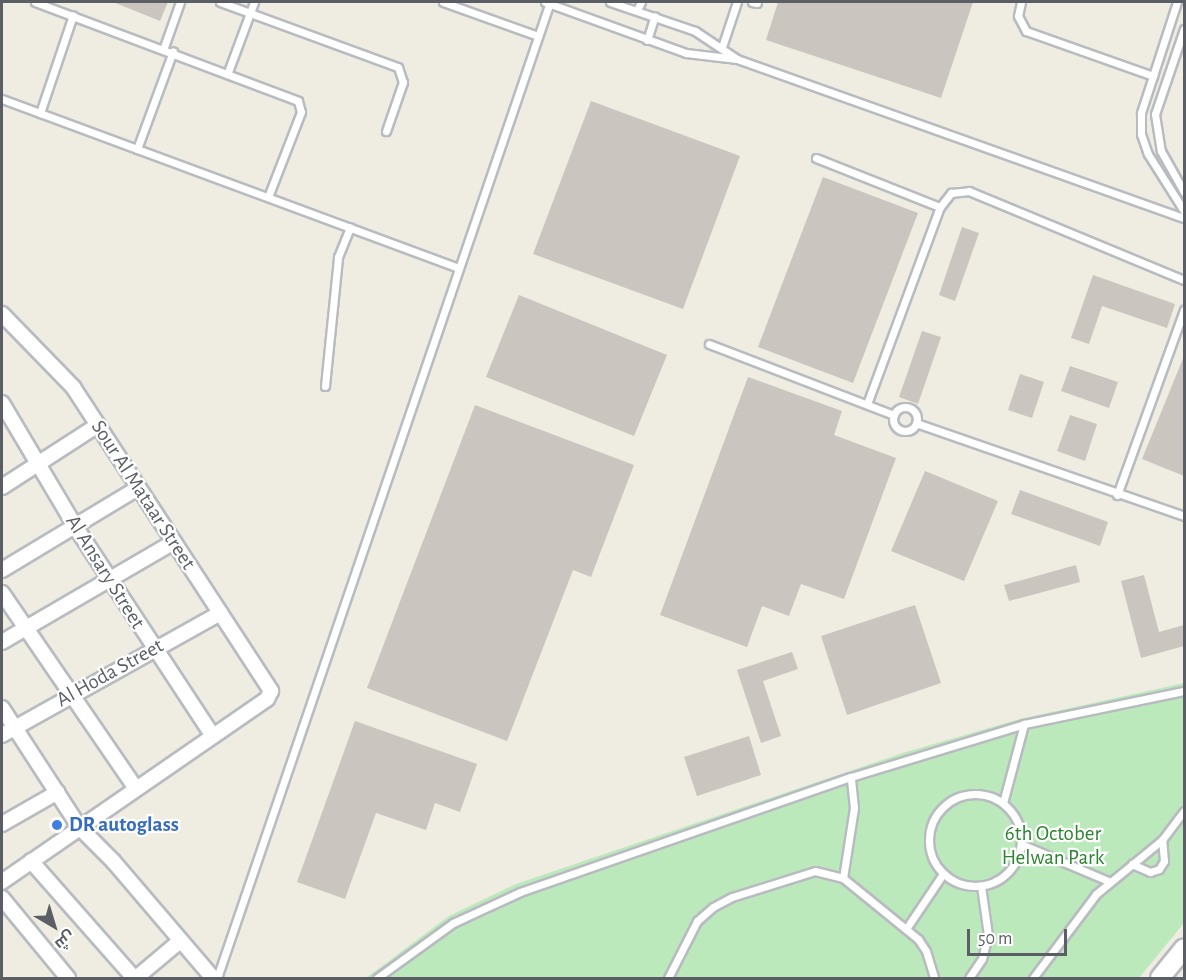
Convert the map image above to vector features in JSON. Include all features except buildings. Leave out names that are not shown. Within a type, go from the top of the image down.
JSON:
[{"type":"main road","points":[[1160,978],[1185,948]]},
{"type":"street","name":"Sour Al Mataar Street","points":[[2,314],[65,377],[270,687],[267,699],[213,736]]},
{"type":"street","name":"Al Ansary Street","points":[[2,403],[75,526],[153,648],[213,736]]},
{"type":"street","points":[[2,487],[98,425]]},
{"type":"street","points":[[2,570],[138,488]]},
{"type":"street","points":[[2,642],[174,542]]},
{"type":"street","points":[[2,593],[69,695],[136,789]]},
{"type":"street","name":"Al Hoda Street","points":[[2,735],[69,695],[220,612]]},
{"type":"street","points":[[2,708],[16,726],[80,828],[215,978]]},
{"type":"street","points":[[2,882],[213,736]]},
{"type":"street","points":[[2,824],[58,792]]},
{"type":"street","points":[[31,861],[135,978],[180,941]]},
{"type":"street","points":[[2,898],[68,978]]},
{"type":"lane","points":[[35,2],[164,47],[293,98],[301,106],[268,197]]},
{"type":"lane","points":[[164,47],[180,2]]},
{"type":"lane","points":[[220,2],[398,67],[403,82],[386,131]]},
{"type":"lane","points":[[228,72],[254,2]]},
{"type":"lane","points":[[443,2],[538,36]]},
{"type":"lane","points":[[215,978],[548,2],[686,53],[737,59],[1185,218]]},
{"type":"lane","points":[[610,2],[655,16],[722,47],[737,59]]},
{"type":"lane","points":[[638,10],[641,2]]},
{"type":"lane","points":[[722,47],[737,2]]},
{"type":"lane","points":[[1021,2],[1018,16],[1026,31],[1153,76]]},
{"type":"lane","points":[[1178,2],[1141,112],[1141,134],[1148,154],[1185,211]]},
{"type":"lane","points":[[40,113],[73,15]]},
{"type":"lane","points":[[647,40],[655,16]]},
{"type":"lane","points":[[1185,29],[1155,114],[1161,151],[1185,192]]},
{"type":"lane","points":[[137,149],[173,51]]},
{"type":"lane","points":[[2,99],[459,268]]},
{"type":"lane","points":[[816,158],[940,207]]},
{"type":"lane","points":[[867,404],[940,207],[951,193],[969,191],[1185,280]]},
{"type":"lane","points":[[325,386],[338,257],[350,227]]},
{"type":"lane","points":[[1117,495],[1185,310]]},
{"type":"lane","points":[[710,344],[894,415]]},
{"type":"lane","points":[[894,415],[907,407],[916,413],[916,423]]},
{"type":"lane","points":[[894,415],[895,425],[904,430],[916,423],[1117,495],[1185,516]]},
{"type":"lane","points":[[377,978],[422,943],[485,906],[851,777],[1024,724],[1185,691]]},
{"type":"lane","points":[[1003,803],[1024,724]]},
{"type":"lane","points":[[843,878],[854,808],[851,777]]},
{"type":"lane","points":[[963,795],[991,796],[1003,803],[1017,821],[1021,844],[1012,867],[1003,876],[981,886],[954,882],[943,874],[934,863],[929,843],[932,822],[939,810],[963,795]]},
{"type":"lane","points":[[1033,978],[1108,881],[1162,840],[1185,811]]},
{"type":"lane","points":[[1132,864],[1150,872],[1159,869],[1164,861],[1162,840]]},
{"type":"lane","points":[[1021,844],[1108,881]]},
{"type":"lane","points":[[668,978],[697,921],[713,907],[732,897],[815,871],[843,878],[906,929],[926,951],[934,978]]},
{"type":"lane","points":[[906,929],[943,874]]},
{"type":"lane","points":[[969,978],[986,947],[981,886]]},
{"type":"green space","name":"6th October Helwan Park","points":[[1184,683],[1184,923],[1139,978],[366,978],[449,916],[516,884],[903,753],[1020,719]]},
{"type":"place","name":"DR autoglass","points":[[57,825]]}]
